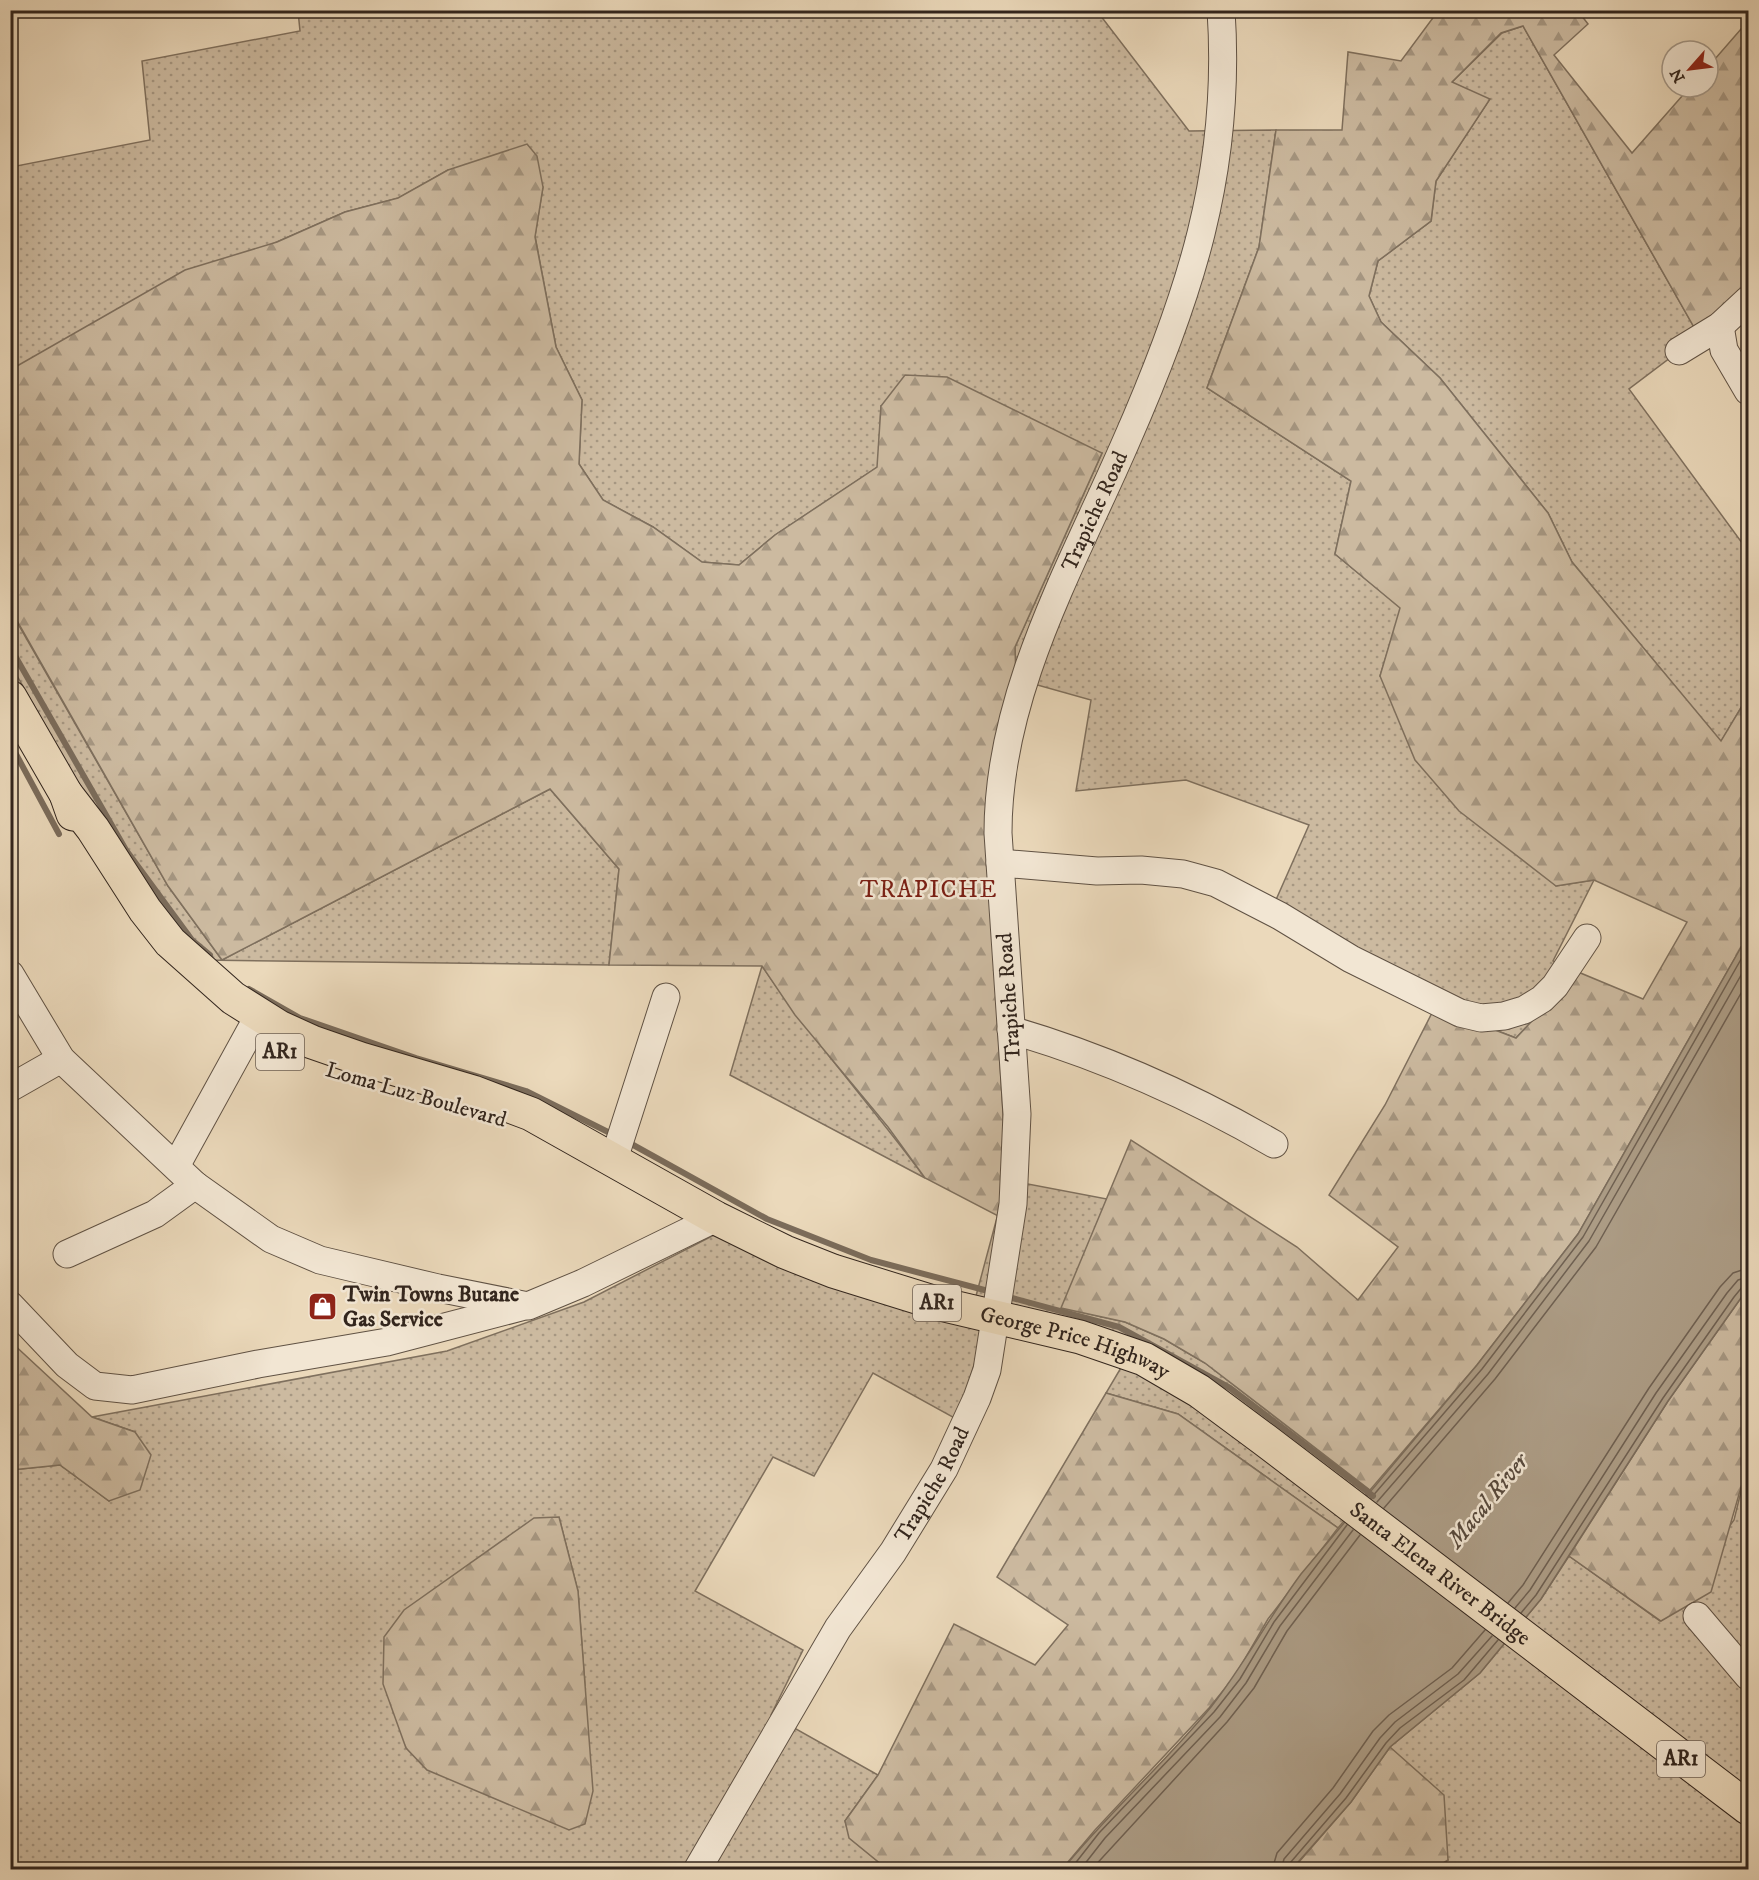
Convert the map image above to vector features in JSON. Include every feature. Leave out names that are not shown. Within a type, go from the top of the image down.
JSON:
[{"type":"highway","name":"Loma Luz Boulevard","points":[[10,697],[66,794],[82,839],[122,910],[146,943],[195,996],[254,1025],[303,1062],[502,1119],[611,1160]]},
{"type":"highway","name":"George Price Highway","points":[[611,1160],[716,1218],[785,1252],[833,1271],[936,1303],[1080,1337],[1144,1359],[1199,1390],[1265,1440]]},
{"type":"highway","name":"Santa Elena River Bridge","points":[[1265,1440],[1749,1808]]},
{"type":"street","name":"Trapiche Road","points":[[697,1869],[838,1628],[893,1552],[944,1469],[987,1370],[1016,1162],[1017,1114],[998,806],[1017,699],[1069,568],[1159,362],[1205,222],[1222,123],[1224,86],[1221,10]]},
{"type":"street","points":[[1679,351],[1720,326],[1749,300]]},
{"type":"street","points":[[1720,326],[1724,350],[1749,392]]},
{"type":"street","points":[[1000,862],[1097,871],[1141,870],[1183,874],[1216,883],[1272,911],[1351,959],[1460,1013],[1481,1018],[1504,1016],[1524,1010],[1542,999],[1555,986],[1587,938]]},
{"type":"street","points":[[10,974],[61,1059],[185,1176],[271,1239],[320,1260],[438,1288],[528,1305]]},
{"type":"street","points":[[611,1160],[666,997]]},
{"type":"street","points":[[67,1254],[155,1214],[185,1176],[254,1025]]},
{"type":"street","points":[[1011,1030],[1115,1065],[1211,1108],[1274,1144]]},
{"type":"street","points":[[10,1088],[61,1059]]},
{"type":"street","points":[[10,1305],[67,1365],[95,1386],[132,1390],[258,1364],[387,1342],[528,1305],[583,1284],[716,1218]]},
{"type":"street","points":[[1697,1616],[1749,1676]]},
{"type":"green space","points":[[298,11],[1097,11],[1189,131],[1276,130],[1259,247],[1207,388],[1351,481],[1335,554],[1401,608],[1380,676],[1556,886],[1594,880],[1553,961],[1578,972],[1516,1038],[1435,1007],[1268,918],[1309,825],[1186,780],[1076,791],[1091,700],[1016,679],[1015,647],[1102,453],[881,406],[878,467],[775,535],[739,565],[702,562],[653,527],[603,500],[579,464],[582,400],[556,347],[535,236],[543,187],[448,170],[399,198],[345,212],[277,242],[11,370],[11,167],[150,140],[142,61],[300,31]]},
{"type":"green space","points":[[1438,11],[1578,11],[1588,24],[1554,55],[1632,153],[1679,99],[1720,99],[1720,53],[1748,21],[1748,283],[1699,336],[1523,26],[1501,33],[1452,82],[1490,99],[1436,181],[1431,221],[1378,261],[1369,296],[1381,322],[1440,378],[1548,513],[1572,562],[1721,741],[1748,696],[1748,935],[1578,1234],[1477,1365],[1370,1490],[1205,1363],[1164,1339],[1125,1322],[1061,1308],[1131,1140],[1297,1247],[1358,1300],[1398,1247],[1329,1195],[1385,1105],[1435,1007],[1516,1038],[1578,972],[1643,999],[1687,922],[1594,880],[1556,886],[1459,811],[1415,760],[1380,676],[1400,608],[1335,554],[1351,481],[1207,388],[1259,247],[1276,130],[1342,130],[1348,52],[1401,61]]},
{"type":"green space","points":[[1523,26],[1699,336],[1629,389],[1748,551],[1748,696],[1721,742],[1572,562],[1548,513],[1440,378],[1381,322],[1369,296],[1378,261],[1431,221],[1436,181],[1489,100],[1451,83],[1502,33]]},
{"type":"green space","points":[[527,144],[537,156],[543,187],[535,237],[556,347],[582,400],[579,464],[603,500],[653,527],[702,562],[739,565],[775,535],[877,467],[881,406],[905,375],[947,377],[1102,453],[1015,647],[1016,679],[985,814],[1007,1180],[998,1216],[925,1178],[888,1127],[795,1015],[762,966],[609,965],[619,869],[550,789],[222,960],[168,886],[11,610],[10,370],[185,270],[277,242],[345,212],[398,198],[448,170]]},
{"type":"green space","points":[[10,610],[168,886],[222,960],[550,789],[619,869],[609,965],[201,960],[102,827],[11,665]]},
{"type":"green space","points":[[762,966],[801,1020],[925,1178],[730,1075]]},
{"type":"green space","points":[[1007,1180],[1107,1199],[1062,1308],[1125,1322],[1164,1339],[1205,1363],[1370,1490],[1338,1528],[1178,1414],[1106,1393],[1122,1366],[1271,1427],[1057,1316],[976,1296]]},
{"type":"green space","points":[[714,1235],[799,1275],[984,1331],[958,1420],[873,1373],[814,1476],[773,1457],[695,1591],[803,1650],[771,1715],[878,1775],[845,1821],[850,1838],[887,1869],[11,1869],[11,1470],[60,1465],[109,1501],[135,1432],[92,1417],[447,1351],[584,1302]],"holes":[[[559,1517],[578,1591],[585,1686]]]},
{"type":"green space","points":[[1748,1288],[1748,1463],[1711,1592],[1661,1621],[1569,1556],[1668,1401]]},
{"type":"green space","points":[[10,1341],[92,1417],[135,1432],[151,1455],[140,1490],[109,1501],[60,1465],[11,1470]]},
{"type":"green space","points":[[1106,1393],[1178,1414],[1338,1528],[1268,1619],[1235,1676],[1209,1708],[1095,1830],[1062,1869],[887,1869],[849,1838],[845,1821],[878,1775],[954,1624],[1035,1665],[1068,1625],[997,1577]]},
{"type":"green space","points":[[1748,1463],[1748,1869],[1434,1869],[1448,1860],[1390,1747],[1480,1673],[1541,1599],[1569,1556],[1660,1621],[1734,1520]]},
{"type":"green space","points":[[559,1517],[578,1591],[593,1791],[585,1824],[569,1830],[427,1770],[406,1748],[383,1684],[384,1637],[404,1610],[534,1518]]},
{"type":"green space","points":[[1390,1747],[1444,1795],[1448,1860],[1434,1869],[1292,1870],[1351,1802]]},
{"type":"water","name":"Macal River","points":[[1748,935],[1748,1288],[1668,1401],[1541,1599],[1480,1673],[1390,1747],[1351,1802],[1292,1869],[1062,1870],[1211,1707],[1301,1574],[1477,1365],[1578,1234]]},
{"type":"waterway","points":[[10,647],[126,850],[192,940],[210,955]]},
{"type":"waterway","points":[[10,743],[59,834]]},
{"type":"waterway","points":[[249,989],[300,1018],[416,1058],[526,1091],[614,1135]]},
{"type":"waterway","points":[[626,1141],[767,1219],[871,1260],[992,1292]]},
{"type":"waterway","points":[[1005,1296],[1119,1327],[1230,1388],[1373,1496]]},
{"type":"place","name":"Twin Towns Butane Gas Service","points":[[322,1307]]},
{"type":"district","name":"TRAPICHE","points":[[929,890]]}]
